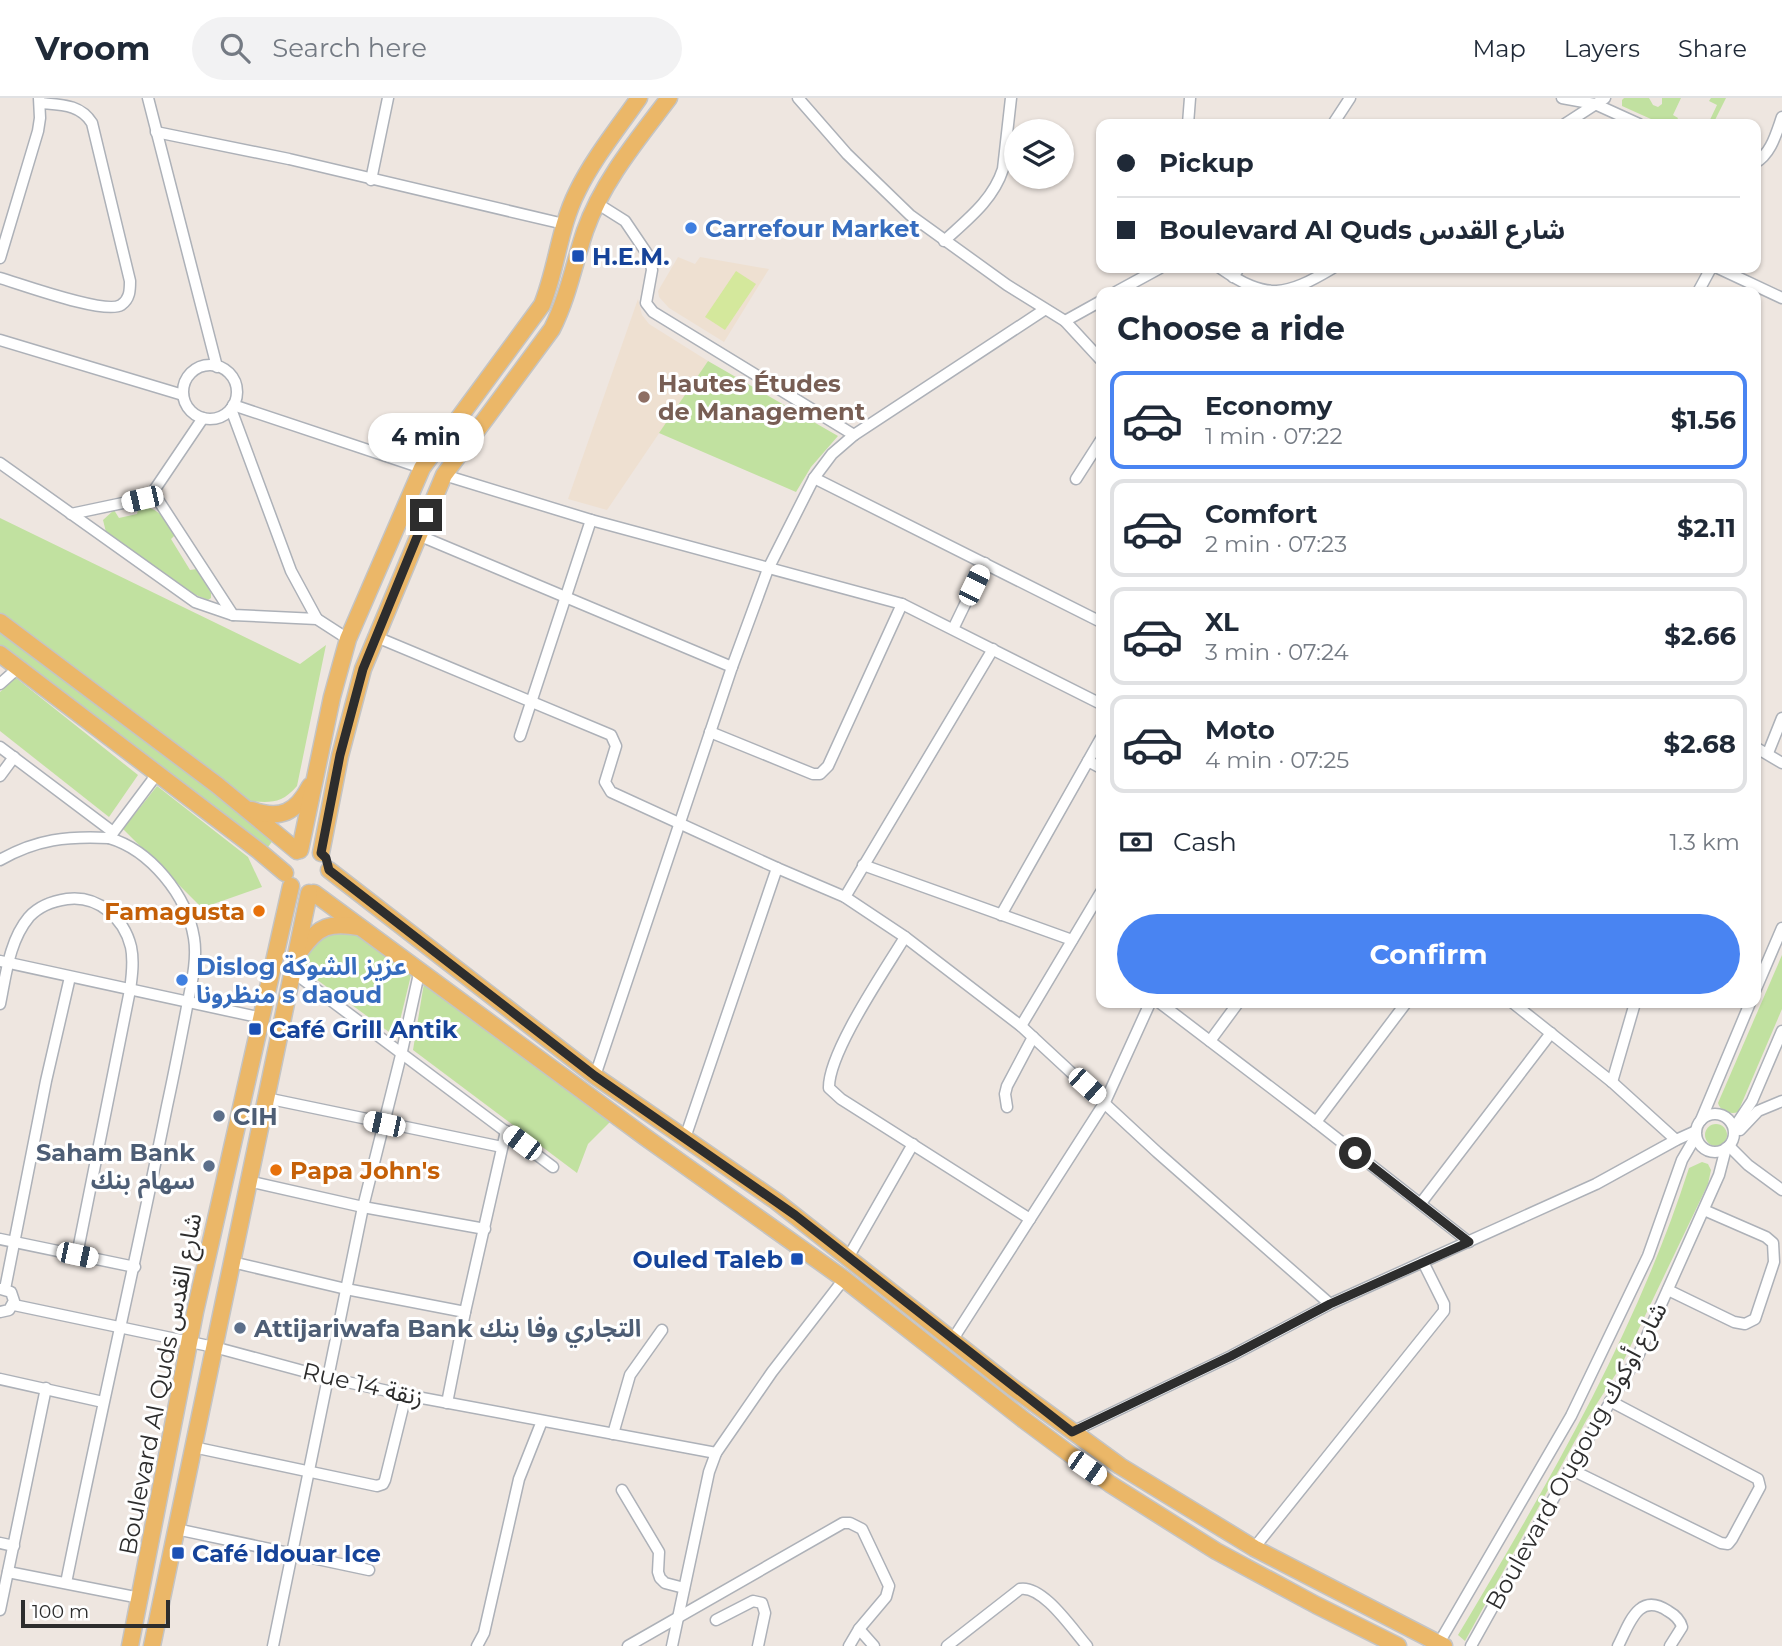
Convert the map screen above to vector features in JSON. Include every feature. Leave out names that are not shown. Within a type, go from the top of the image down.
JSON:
[{"type":"main road","points":[[288,880],[288,860],[299,850],[331,697],[348,639],[422,468],[542,305],[564,224],[577,191],[639,98]]},
{"type":"main road","points":[[321,853],[352,706],[374,636],[443,475],[552,329],[562,310],[586,229],[598,204],[628,151],[669,98]]},
{"type":"main road","points":[[0,622],[299,850],[311,849],[321,853],[326,858],[329,870],[326,882],[312,893]]},
{"type":"main road","points":[[0,654],[259,851],[301,892],[312,893],[420,969],[645,1137],[844,1279],[1110,1484],[1216,1551],[1398,1646]]},
{"type":"main road","points":[[243,807],[263,814],[286,812],[303,800],[317,771]]},
{"type":"main road","points":[[329,870],[595,1076],[776,1201],[849,1256],[1072,1432],[1161,1493],[1254,1548],[1442,1645]]},
{"type":"main road","name":"Boulevard Al Quds شارع القدس","points":[[130,1646],[195,1312],[262,1018],[288,880]]},
{"type":"main road","name":"Boulevard Al Quds شارع القدس","points":[[152,1646],[248,1181],[312,893]]},
{"type":"main road","points":[[297,955],[314,933],[327,926],[341,924],[360,927]]},
{"type":"street","points":[[148,98],[217,366]]},
{"type":"street","points":[[371,180],[388,98]]},
{"type":"street","points":[[798,98],[846,154],[879,186],[944,241],[1044,310],[1065,321],[1096,355]]},
{"type":"street","points":[[944,241],[990,197],[1000,179],[1011,98]]},
{"type":"street","points":[[1188,119],[1190,98]]},
{"type":"street","points":[[1336,119],[1350,98]]},
{"type":"street","points":[[1562,98],[1595,104],[1628,119]]},
{"type":"street","points":[[1572,119],[1605,98]]},
{"type":"street","points":[[0,258],[38,131],[39,100],[80,109],[92,123],[130,281],[130,293],[121,305],[111,308],[0,278]]},
{"type":"street","points":[[1761,160],[1769,150],[1782,117]]},
{"type":"street","points":[[156,132],[289,159],[564,224]]},
{"type":"street","points":[[598,204],[625,221],[650,258],[652,270],[647,292],[648,308],[854,435]]},
{"type":"street","points":[[1125,287],[1151,273]]},
{"type":"street","points":[[1237,273],[1253,287]]},
{"type":"street","points":[[1298,287],[1325,273]]},
{"type":"street","points":[[1729,273],[1759,287]]},
{"type":"street","points":[[1761,288],[1782,298]]},
{"type":"street","points":[[1065,321],[1096,303]]},
{"type":"street","points":[[595,1076],[732,667],[768,569],[814,478],[832,454],[854,435],[1044,310]]},
{"type":"street","points":[[0,340],[183,395]]},
{"type":"street","points":[[232,407],[216,418],[203,418],[188,408],[183,395],[187,379],[192,372],[208,366],[217,366],[231,376],[236,392],[232,407],[291,571],[317,619],[348,639]]},
{"type":"street","points":[[232,407],[422,468]]},
{"type":"street","points":[[72,514],[142,499],[153,492],[203,418]]},
{"type":"street","points":[[1076,479],[1096,448]]},
{"type":"street","points":[[0,463],[183,594],[208,608],[233,615],[317,619]]},
{"type":"street","points":[[443,475],[591,520],[902,604],[1096,701]]},
{"type":"street","points":[[814,478],[1096,619]]},
{"type":"street","points":[[153,492],[233,615]]},
{"type":"street","points":[[520,736],[591,520]]},
{"type":"street","points":[[418,535],[732,667]]},
{"type":"street","points":[[953,629],[985,563]]},
{"type":"street","points":[[710,732],[813,774],[824,771],[902,604]]},
{"type":"street","points":[[374,636],[611,735],[616,746],[605,782],[608,789],[845,897],[905,937],[1021,1026],[1186,1178],[1330,1304]]},
{"type":"street","points":[[845,897],[993,649]]},
{"type":"street","points":[[0,684],[18,667]]},
{"type":"street","points":[[1768,753],[1782,718]]},
{"type":"street","points":[[0,747],[155,867],[182,904],[190,921],[195,951],[188,1002],[135,1268],[103,1402],[66,1583]]},
{"type":"street","points":[[1001,915],[1096,747]]},
{"type":"street","points":[[1761,750],[1782,763]]},
{"type":"street","points":[[0,776],[14,757]]},
{"type":"street","points":[[1088,761],[1096,765]]},
{"type":"street","points":[[0,860],[43,841],[111,835],[157,774]]},
{"type":"street","points":[[863,865],[1072,940]]},
{"type":"street","points":[[685,1138],[777,867]]},
{"type":"street","points":[[0,1004],[4,962],[34,912],[61,900],[90,900],[114,915],[128,938],[133,968],[77,1255]]},
{"type":"street","points":[[1021,1026],[1096,900]]},
{"type":"street","points":[[1761,977],[1782,928]]},
{"type":"street","points":[[905,937],[865,1002],[833,1063],[829,1088],[841,1100],[1030,1220]]},
{"type":"street","points":[[4,962],[262,1018]]},
{"type":"street","points":[[273,1646],[363,1207],[420,969]]},
{"type":"street","points":[[293,972],[402,1051],[553,1167]]},
{"type":"street","points":[[0,1312],[9,1310],[13,1305],[13,1295],[2,1289],[70,977]]},
{"type":"street","points":[[953,1339],[1105,1102],[1148,1008]]},
{"type":"street","points":[[1167,1008],[1469,1242]]},
{"type":"street","points":[[1210,1041],[1234,1008]]},
{"type":"street","points":[[1316,1122],[1402,1008]]},
{"type":"street","points":[[1519,1008],[1612,1082],[1676,1140]]},
{"type":"street","points":[[1612,1082],[1634,1008]]},
{"type":"street","points":[[1748,1008],[1696,1134],[1700,1145],[1717,1152],[1728,1147],[1752,1101],[1782,1031]]},
{"type":"street","points":[[1421,1203],[1551,1033]]},
{"type":"street","points":[[1007,1107],[1007,1086],[1033,1037]]},
{"type":"street","points":[[266,1098],[502,1147]]},
{"type":"street","points":[[1734,1132],[1758,1111],[1782,1101]]},
{"type":"street","points":[[1701,1120],[1710,1114],[1720,1114],[1729,1119],[1734,1132]]},
{"type":"street","points":[[447,1404],[506,1132]]},
{"type":"street","points":[[1072,1432],[1231,1356],[1330,1304],[1596,1184],[1676,1140],[1696,1134]]},
{"type":"street","name":"Boulevard Ougoug شارع أوكوك","points":[[1442,1645],[1571,1416],[1648,1256],[1682,1160],[1696,1134]]},
{"type":"street","points":[[849,1256],[913,1144]]},
{"type":"street","points":[[1728,1147],[1782,1190]]},
{"type":"street","name":"Boulevard Ougoug شارع أوكوك","points":[[1471,1646],[1637,1356],[1704,1210],[1728,1147]]},
{"type":"street","points":[[248,1181],[363,1207],[485,1229]]},
{"type":"street","points":[[1668,1290],[1734,1322],[1745,1324],[1755,1319],[1774,1262],[1773,1242],[1704,1210]]},
{"type":"street","points":[[0,1239],[135,1268]]},
{"type":"street","points":[[232,1262],[346,1289],[465,1312]]},
{"type":"street","points":[[1254,1548],[1444,1311],[1444,1304],[1423,1262]]},
{"type":"street","points":[[672,1646],[709,1472],[716,1453],[772,1372],[844,1279]]},
{"type":"street","name":"Rue 14 زنقة","points":[[13,1305],[214,1347],[328,1378],[447,1404],[716,1453]]},
{"type":"street","points":[[613,1434],[630,1375],[662,1331]]},
{"type":"street","points":[[0,1379],[103,1402]]},
{"type":"street","points":[[0,1610],[46,1388]]},
{"type":"street","points":[[193,1447],[377,1486],[383,1485],[406,1395]]},
{"type":"street","points":[[1570,1469],[1721,1543],[1728,1544],[1732,1539],[1760,1487],[1758,1479],[1610,1401]]},
{"type":"street","points":[[477,1646],[484,1633],[519,1479],[542,1421]]},
{"type":"street","points":[[622,1490],[659,1552],[660,1578],[665,1583],[684,1588]]},
{"type":"street","points":[[628,1646],[843,1523],[850,1523],[862,1529],[889,1586],[886,1597],[859,1629],[849,1646]]},
{"type":"street","points":[[176,1529],[369,1570]]},
{"type":"street","points":[[0,1543],[14,1546]]},
{"type":"street","points":[[8,1572],[140,1598]]},
{"type":"street","points":[[947,1646],[961,1642],[1020,1589],[1028,1588],[1041,1594],[1087,1646]]},
{"type":"street","points":[[716,1620],[753,1601],[762,1604],[765,1613],[758,1646]]},
{"type":"street","points":[[1618,1646],[1635,1614],[1646,1605],[1664,1608],[1680,1621],[1682,1628],[1670,1646]]},
{"type":"street","points":[[859,1629],[874,1646]]},
{"type":"shaded area","name":"Hautes Études de Management","points":[[678,257],[695,264],[700,257],[769,269],[724,342],[669,308],[659,297],[658,291]]},
{"type":"shaded area","name":"Hautes Études de Management","points":[[638,299],[642,315],[649,324],[708,361],[607,510],[568,499]]},
{"type":"green space","points":[[1649,98],[1653,105],[1658,107],[1662,104],[1662,98],[1681,98],[1673,115],[1678,119],[1651,119],[1622,106],[1622,100]]},
{"type":"green space","points":[[1711,98],[1726,98],[1716,119],[1710,119],[1717,105],[1709,101]]},
{"type":"green space","points":[[736,271],[756,284],[725,330],[705,317]]},
{"type":"green space","points":[[708,361],[838,436],[811,467],[796,492],[659,433]]},
{"type":"green space","points":[[139,506],[157,511],[168,523],[176,534],[171,539],[190,570],[197,569],[211,593],[211,598],[208,600],[186,591],[106,532],[103,520],[114,510],[119,518],[137,514]]},
{"type":"green space","points":[[0,518],[300,664],[326,645],[297,786],[279,800],[244,801],[0,615]]},
{"type":"green space","points":[[0,627],[274,839],[268,847],[0,646]]},
{"type":"green space","points":[[16,678],[138,775],[109,817],[0,731],[0,692]]},
{"type":"green space","points":[[157,786],[248,857],[262,887],[202,908],[123,829]]},
{"type":"green space","points":[[355,931],[412,971],[396,1037],[302,969],[302,958],[317,934]]},
{"type":"green space","points":[[1782,955],[1782,1009],[1738,1112],[1726,1112],[1718,1103]]},
{"type":"green space","points":[[424,983],[610,1122],[588,1144],[577,1173],[413,1050]]},
{"type":"green space","points":[[1716,1124],[1724,1127],[1727,1135],[1724,1143],[1716,1146],[1708,1143],[1705,1135],[1708,1127]]},
{"type":"green space","points":[[1702,1162],[1708,1164],[1711,1170],[1708,1184],[1621,1366],[1587,1419],[1465,1641],[1458,1635],[1556,1465],[1616,1349],[1668,1229],[1689,1168]]},
{"type":"place","name":"Carrefour Market","points":[[691,228]]},
{"type":"place","name":"H.E.M.","points":[[578,256]]},
{"type":"place","name":"Hautes Études de Management","points":[[644,397]]},
{"type":"place","name":"Famagusta","points":[[259,911]]},
{"type":"place","name":"Dislog عزيز الشوكة منظرونا s daoud","points":[[182,980]]},
{"type":"place","name":"Café Grill Antik","points":[[255,1029]]},
{"type":"place","name":"CIH","points":[[219,1116]]},
{"type":"place","name":"Saham Bank سهام بنك","points":[[209,1166]]},
{"type":"place","name":"Papa John's","points":[[276,1170]]},
{"type":"place","name":"Ouled Taleb","points":[[797,1259]]},
{"type":"place","name":"Attijariwafa Bank التجاري وفا بنك","points":[[240,1328]]},
{"type":"place","name":"Café Idouar Ice","points":[[178,1553]]},
{"type":"route","points":[[426,515],[374,636],[352,706],[321,853],[326,858],[329,870],[595,1076],[795,1215],[1072,1432],[1231,1356],[1330,1304],[1469,1242],[1355,1153]]}]
